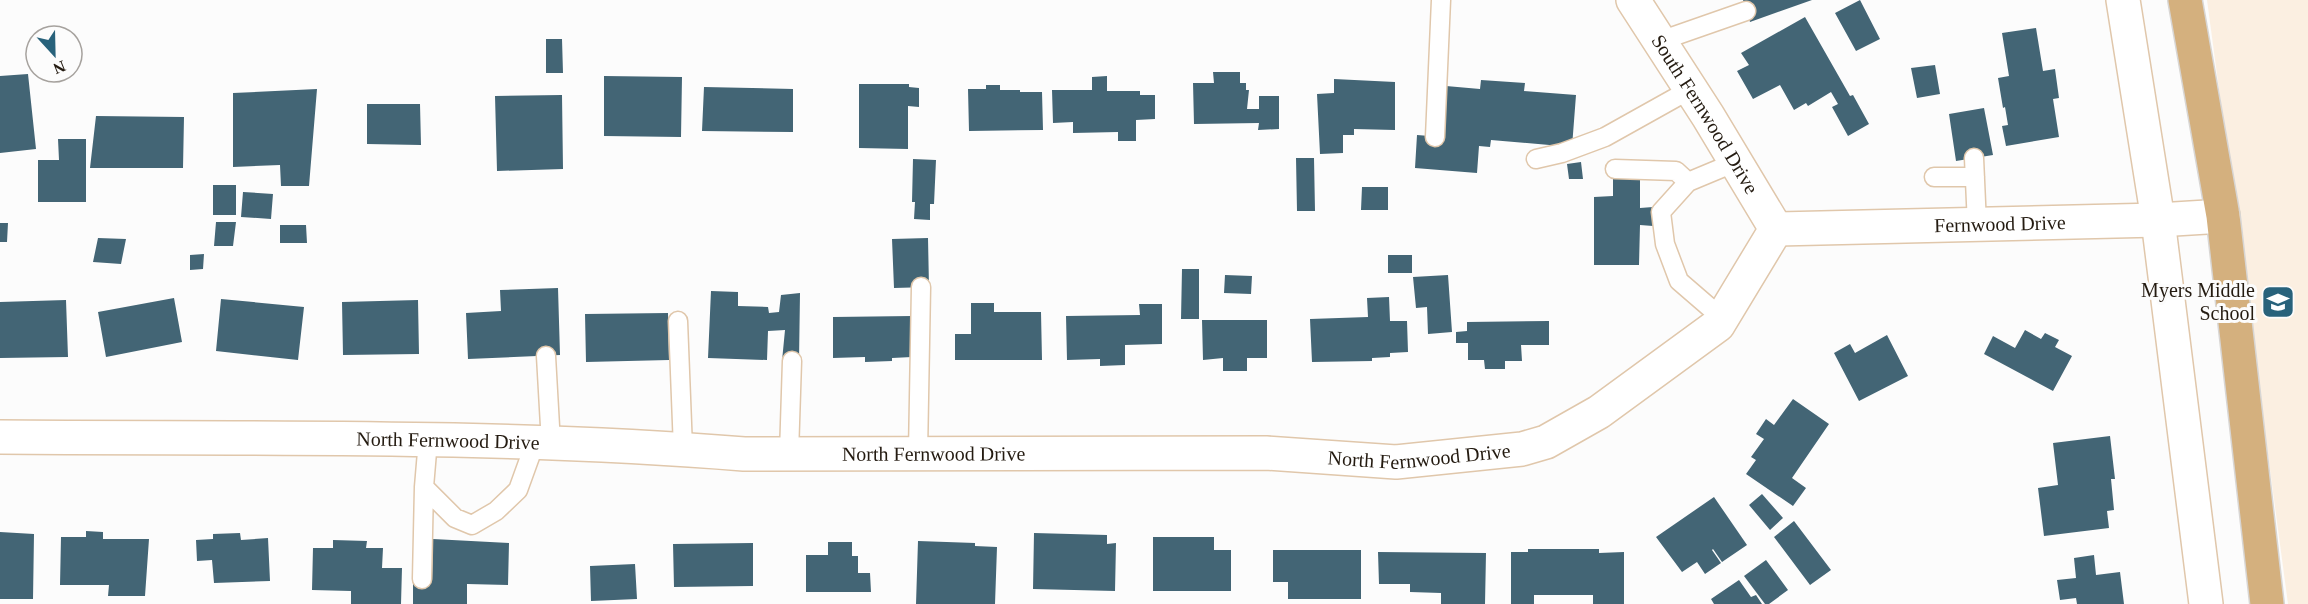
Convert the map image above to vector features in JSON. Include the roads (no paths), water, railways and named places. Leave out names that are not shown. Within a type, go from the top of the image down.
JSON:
[{"type":"main road","points":[[2185,0],[2223,216],[2267,604]]},
{"type":"street","name":"South Fernwood Drive","points":[[1633,0],[1691,89],[1776,229]]},
{"type":"street","points":[[2123,0],[2158,220],[2206,604]]},
{"type":"street","name":"Fernwood Drive","points":[[1776,229],[2158,220],[2223,216]]},
{"type":"street","name":"North Fernwood Drive","points":[[0,437],[428,440],[682,449],[744,454],[1266,453],[1396,462],[1522,449],[1546,442],[1599,412],[1718,326],[1776,229]]},
{"type":"lane","points":[[1435,137],[1441,0]]},
{"type":"lane","points":[[1660,41],[1746,11]]},
{"type":"lane","points":[[1536,159],[1562,153],[1605,137],[1691,89]]},
{"type":"lane","points":[[1974,158],[1977,225]]},
{"type":"lane","points":[[1722,319],[1679,281],[1665,244],[1661,212],[1688,182],[1736,162]]},
{"type":"lane","points":[[1615,169],[1676,171],[1688,182]]},
{"type":"lane","points":[[1934,177],[1975,177]]},
{"type":"lane","points":[[918,453],[921,287]]},
{"type":"lane","points":[[678,321],[682,449]]},
{"type":"lane","points":[[424,488],[456,518],[472,525],[496,511],[518,490],[543,444],[546,356]]},
{"type":"lane","points":[[789,453],[792,361]]},
{"type":"lane","points":[[422,579],[424,488],[428,440]]},
{"type":"place","name":"Myers Middle School","points":[[2278,302]]}]
